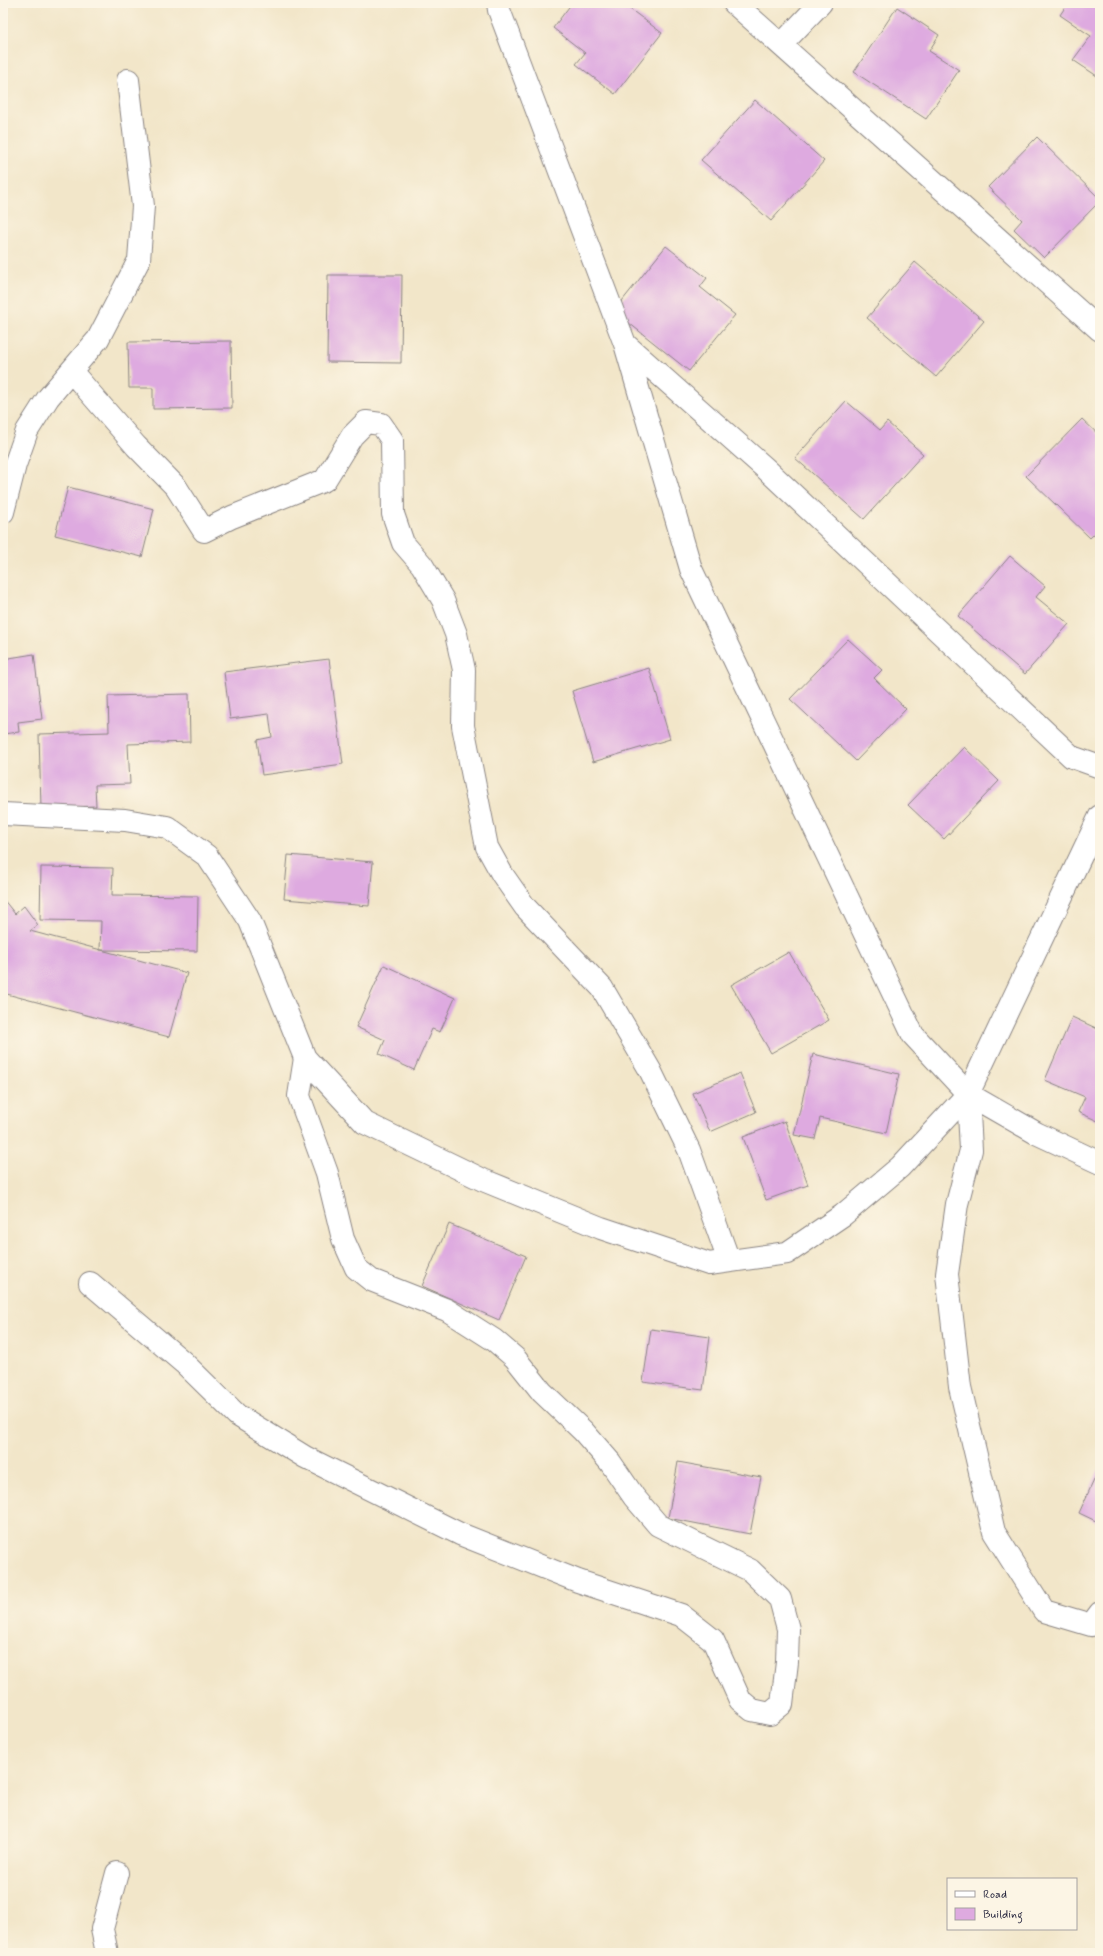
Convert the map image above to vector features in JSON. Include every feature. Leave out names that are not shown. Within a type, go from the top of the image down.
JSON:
[{"type":"street","points":[[498,3],[624,344],[691,568],[914,1035],[968,1094],[1036,1134],[1100,1163]]},
{"type":"street","points":[[734,3],[1100,330]]},
{"type":"street","points":[[781,45],[821,3]]},
{"type":"street","points":[[3,512],[15,464],[27,431],[48,398],[98,339],[139,260],[143,206],[128,80]]},
{"type":"street","points":[[624,344],[765,468],[1072,757],[1100,767]]},
{"type":"street","points":[[71,371],[136,446],[176,487],[204,531],[232,517],[325,480],[352,436],[366,422],[381,424],[392,440],[393,514],[403,543],[422,565],[443,600],[456,634],[464,670],[463,726],[486,847],[502,874],[525,907],[602,988],[650,1070],[689,1150],[729,1261]]},
{"type":"street","points":[[3,814],[125,820],[167,827],[207,856],[250,921],[305,1058],[365,1123],[483,1180],[601,1228],[709,1264],[787,1253],[843,1215],[900,1167],[968,1094],[1100,816]]},
{"type":"street","points":[[90,1283],[184,1363],[237,1415],[304,1457],[460,1534],[578,1581],[681,1615],[713,1640],[740,1700],[752,1710],[770,1714],[782,1704],[787,1662],[788,1629],[780,1599],[750,1570],[658,1525],[634,1497],[610,1462],[592,1441],[542,1392],[515,1358],[494,1340],[447,1310],[370,1280],[356,1268],[343,1238],[327,1173],[299,1096],[305,1058]]},
{"type":"street","points":[[968,1094],[972,1150],[957,1204],[948,1274],[960,1388],[994,1532],[1044,1611],[1091,1624],[1100,1614]]},
{"type":"street","points":[[107,1953],[102,1929],[117,1873]]},
{"type":"building","points":[[572,3],[622,3],[662,33],[615,94],[576,64],[585,53],[553,28]]},
{"type":"building","points":[[1068,3],[1100,3],[1100,78],[1073,60],[1091,36],[1060,15]]},
{"type":"building","points":[[897,7],[939,35],[929,51],[959,70],[926,119],[854,72]]},
{"type":"building","points":[[755,100],[824,161],[771,221],[701,160]]},
{"type":"building","points":[[1037,137],[1100,199],[1100,201],[1044,258],[1014,229],[1022,220],[988,187]]},
{"type":"building","points":[[666,246],[707,278],[700,287],[735,315],[689,371],[614,311]]},
{"type":"building","points":[[915,262],[984,321],[936,377],[867,318]]},
{"type":"building","points":[[328,275],[402,275],[401,363],[327,362]]},
{"type":"building","points":[[231,341],[232,408],[153,409],[153,388],[129,388],[128,342]]},
{"type":"building","points":[[846,401],[880,430],[887,422],[923,454],[864,519],[795,458]]},
{"type":"building","points":[[1082,419],[1100,436],[1100,528],[1090,538],[1026,476]]},
{"type":"building","points":[[68,487],[154,509],[142,557],[55,535]]},
{"type":"building","points":[[1010,556],[1045,586],[1036,597],[1069,624],[1025,674],[958,616]]},
{"type":"building","points":[[848,639],[882,670],[874,678],[906,709],[856,761],[790,699]]},
{"type":"building","points":[[34,654],[42,719],[18,722],[19,732],[3,734],[3,659]]},
{"type":"building","points":[[329,659],[343,764],[262,775],[257,740],[272,737],[269,714],[230,719],[224,672]]},
{"type":"building","points":[[649,668],[670,739],[593,762],[572,691]]},
{"type":"building","points":[[189,694],[190,742],[128,744],[130,784],[95,785],[96,806],[41,808],[39,734],[109,732],[108,696]]},
{"type":"building","points":[[964,747],[999,781],[944,839],[908,805]]},
{"type":"building","points":[[288,855],[373,862],[369,906],[284,899]]},
{"type":"building","points":[[41,867],[113,868],[112,895],[198,896],[197,951],[100,950],[101,921],[40,920]]},
{"type":"building","points":[[3,899],[15,914],[24,906],[38,925],[30,931],[187,973],[169,1037],[3,993]]},
{"type":"building","points":[[789,952],[829,1020],[771,1053],[731,985]]},
{"type":"building","points":[[384,965],[455,998],[440,1032],[432,1029],[414,1070],[379,1054],[385,1040],[356,1027]]},
{"type":"building","points":[[1072,1017],[1100,1030],[1100,1122],[1078,1112],[1085,1097],[1045,1080]]},
{"type":"building","points":[[813,1054],[899,1074],[886,1133],[820,1118],[815,1139],[794,1135]]},
{"type":"building","points":[[740,1073],[756,1112],[710,1132],[693,1093]]},
{"type":"building","points":[[785,1121],[808,1185],[766,1200],[743,1137]]},
{"type":"building","points":[[449,1224],[526,1256],[499,1320],[422,1286]]},
{"type":"building","points":[[651,1329],[710,1337],[703,1390],[643,1382]]},
{"type":"building","points":[[678,1462],[761,1477],[750,1534],[668,1518]]},
{"type":"building","points":[[1100,1467],[1100,1523],[1079,1513]]}]
